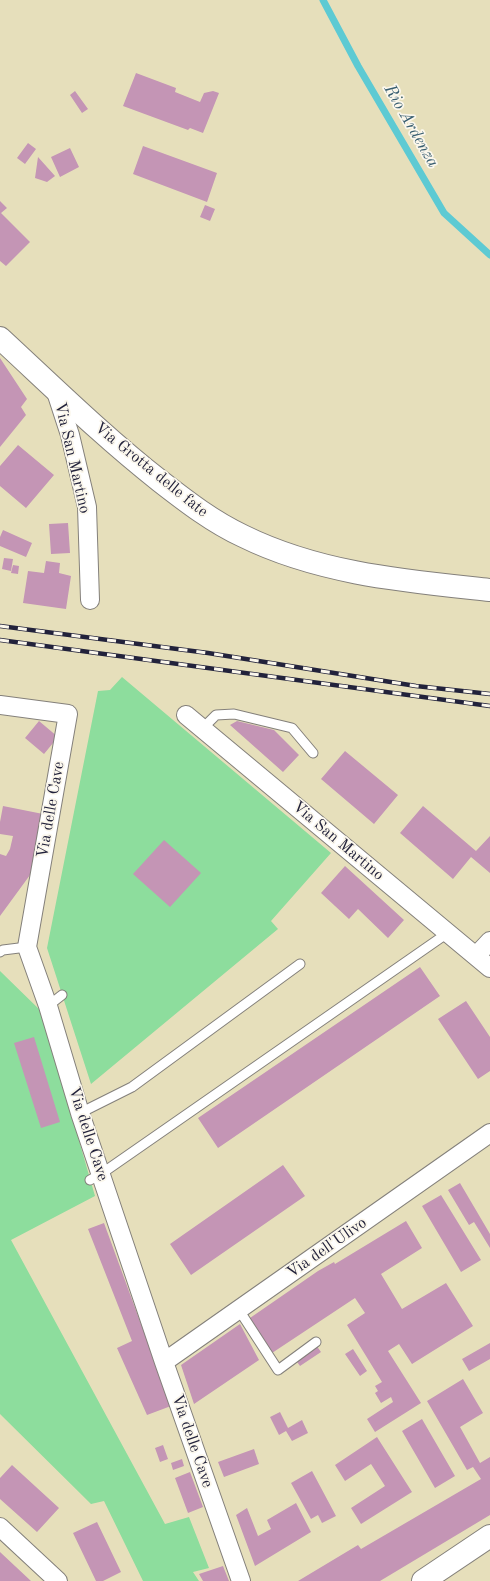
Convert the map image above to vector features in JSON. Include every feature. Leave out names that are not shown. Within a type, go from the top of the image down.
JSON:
[{"type":"street","name":"Via Grotta delle fate","points":[[0,338],[139,464],[200,512],[243,536],[280,551],[332,568],[384,579],[490,590]]},
{"type":"street","name":"Via San Martino","points":[[56,389],[70,435],[87,507],[90,600]]},
{"type":"street","name":"Via delle Cave","points":[[0,705],[68,714],[27,947],[48,1006],[80,1114],[95,1177],[164,1362],[241,1581]]},
{"type":"street","name":"Via San Martino","points":[[186,715],[248,775],[449,932],[490,968]]},
{"type":"street","points":[[476,956],[490,941]]},
{"type":"street","name":"Via dell'Ulivo","points":[[164,1362],[490,1134]]},
{"type":"street","points":[[0,1527],[58,1581]]},
{"type":"street","points":[[423,1581],[490,1536]]},
{"type":"lane","points":[[202,729],[216,715],[234,714],[292,728],[313,753]]},
{"type":"lane","points":[[95,1177],[449,932]]},
{"type":"lane","points":[[0,952],[3,950],[27,947]]},
{"type":"lane","points":[[80,1114],[132,1087],[300,964]]},
{"type":"lane","points":[[48,1006],[62,995]]},
{"type":"lane","points":[[239,1310],[278,1370],[316,1342]]},
{"type":"green space","points":[[122,677],[331,853],[271,921],[278,929],[91,1084],[47,948],[98,691],[110,690]]},
{"type":"green space","points":[[0,971],[42,1012],[95,1196],[11,1240],[165,1524],[189,1517],[209,1568],[193,1572],[199,1581],[143,1581],[104,1501],[91,1504],[0,1414]]},
{"type":"building","points":[[136,73],[176,88],[175,92],[200,102],[204,93],[213,91],[219,93],[203,133],[190,128],[188,130],[123,106]]},
{"type":"building","points":[[75,91],[88,109],[82,113],[70,95]]},
{"type":"building","points":[[28,143],[36,149],[25,164],[17,158]]},
{"type":"building","points":[[143,146],[217,173],[207,202],[133,174]]},
{"type":"building","points":[[70,148],[79,167],[60,177],[51,157]]},
{"type":"building","points":[[38,157],[55,176],[47,182],[35,178]]},
{"type":"building","points":[[0,201],[7,208],[1,213],[30,242],[6,266],[0,261]]},
{"type":"building","points":[[205,205],[215,209],[210,221],[200,217]]},
{"type":"building","points":[[0,358],[27,399],[21,407],[26,415],[0,447]]},
{"type":"building","points":[[18,445],[54,475],[26,508],[0,486],[0,466]]},
{"type":"building","points":[[68,523],[70,553],[51,554],[49,524]]},
{"type":"building","points":[[3,530],[32,543],[26,557],[0,546],[0,537]]},
{"type":"building","points":[[4,558],[13,559],[11,571],[2,569]]},
{"type":"building","points":[[46,561],[60,563],[59,573],[71,576],[66,609],[23,603],[28,571],[44,573]]},
{"type":"building","points":[[13,565],[19,566],[18,574],[11,573]]},
{"type":"building","points":[[39,721],[58,737],[44,754],[25,738]]},
{"type":"building","points":[[237,721],[274,730],[299,755],[283,772],[230,725]]},
{"type":"building","points":[[345,751],[398,795],[374,824],[321,779]]},
{"type":"building","points":[[3,806],[43,814],[30,875],[0,916],[0,854],[6,856],[10,849],[13,836],[0,834],[0,822]]},
{"type":"building","points":[[423,806],[476,851],[490,836],[490,873],[471,857],[453,879],[400,833]]},
{"type":"building","points":[[164,840],[201,873],[170,907],[133,874]]},
{"type":"building","points":[[345,866],[404,920],[388,938],[358,909],[349,919],[321,893]]},
{"type":"building","points":[[420,967],[440,996],[218,1148],[198,1118]]},
{"type":"building","points":[[466,1001],[490,1037],[490,1071],[478,1079],[438,1019]]},
{"type":"building","points":[[34,1037],[60,1122],[41,1128],[14,1043]]},
{"type":"building","points":[[283,1165],[305,1196],[191,1275],[170,1244]]},
{"type":"building","points":[[460,1183],[490,1234],[490,1248],[474,1222],[469,1225],[448,1190]]},
{"type":"building","points":[[441,1195],[481,1260],[461,1272],[422,1206]]},
{"type":"building","points":[[406,1221],[422,1248],[381,1274],[402,1309],[446,1283],[473,1326],[412,1364],[399,1344],[388,1351],[421,1403],[375,1432],[367,1419],[393,1402],[391,1397],[381,1403],[375,1393],[378,1391],[375,1386],[382,1382],[347,1325],[365,1313],[355,1298],[272,1353],[250,1318],[318,1271],[334,1262],[335,1264]]},
{"type":"building","points":[[104,1223],[171,1406],[147,1415],[117,1348],[132,1341],[88,1229]]},
{"type":"building","points":[[240,1324],[259,1360],[194,1404],[181,1365]]},
{"type":"building","points":[[490,1343],[490,1359],[469,1371],[462,1359]]},
{"type":"building","points":[[316,1345],[321,1352],[300,1366],[295,1359]]},
{"type":"building","points":[[353,1349],[367,1371],[360,1376],[345,1354]]},
{"type":"building","points":[[463,1379],[483,1413],[460,1427],[480,1463],[490,1457],[490,1515],[380,1581],[298,1581],[358,1545],[361,1549],[481,1479],[473,1467],[467,1470],[427,1401]]},
{"type":"building","points":[[280,1412],[288,1428],[302,1420],[308,1433],[292,1441],[286,1431],[279,1435],[270,1417]]},
{"type":"building","points":[[422,1419],[455,1476],[435,1488],[402,1431]]},
{"type":"building","points":[[377,1437],[412,1492],[361,1524],[351,1508],[385,1486],[371,1464],[345,1481],[335,1465]]},
{"type":"building","points":[[163,1445],[168,1459],[160,1462],[155,1448]]},
{"type":"building","points":[[254,1449],[259,1464],[224,1477],[218,1462]]},
{"type":"building","points":[[182,1459],[184,1466],[173,1470],[171,1463]]},
{"type":"building","points":[[12,1465],[59,1508],[37,1532],[0,1499],[0,1478]]},
{"type":"building","points":[[312,1471],[336,1516],[322,1523],[318,1515],[311,1519],[291,1483]]},
{"type":"building","points":[[190,1472],[203,1507],[188,1513],[175,1478]]},
{"type":"building","points":[[296,1503],[311,1532],[255,1566],[236,1515],[247,1508],[258,1536],[271,1529],[267,1520]]},
{"type":"building","points":[[97,1522],[121,1572],[103,1581],[96,1581],[73,1533]]},
{"type":"building","points":[[0,1552],[31,1581],[0,1581]]},
{"type":"building","points":[[223,1566],[229,1581],[203,1581],[199,1574]]},
{"type":"waterway","name":"Rio Ardenza","points":[[323,0],[358,66],[444,213],[490,255]]},
{"type":"railway","points":[[0,626],[208,653],[416,686],[490,694]]},
{"type":"railway","points":[[0,640],[490,706]]}]
